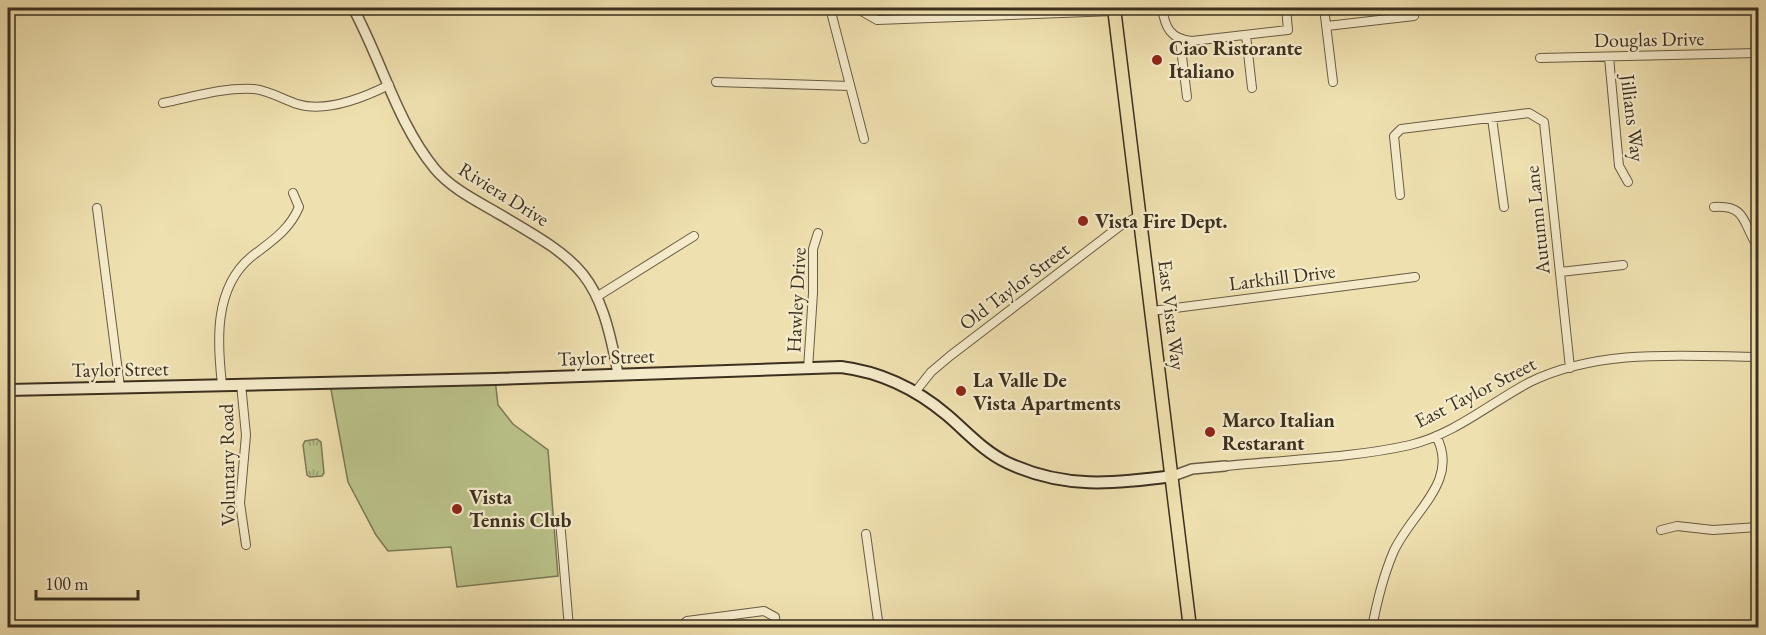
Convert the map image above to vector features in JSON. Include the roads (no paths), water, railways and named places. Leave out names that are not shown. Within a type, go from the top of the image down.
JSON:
[{"type":"main road","name":"East Vista Way","points":[[1114,9],[1190,627]]},
{"type":"main road","name":"Taylor Street","points":[[8,390],[840,367],[869,372],[916,391],[1006,462],[1050,479],[1092,484],[1173,476]]},
{"type":"street","name":"Riviera Drive","points":[[352,8],[417,146],[436,171],[465,194],[556,247],[573,261],[598,296],[618,374]]},
{"type":"street","points":[[830,8],[864,139]]},
{"type":"street","points":[[856,8],[877,20],[1114,9]]},
{"type":"street","points":[[1162,8],[1166,27],[1180,40],[1187,96]]},
{"type":"street","points":[[1180,40],[1288,30],[1286,8]]},
{"type":"street","points":[[1324,8],[1334,82]]},
{"type":"street","points":[[1327,26],[1414,16]]},
{"type":"street","points":[[1246,35],[1252,88]]},
{"type":"street","name":"Douglas Drive","points":[[1540,58],[1758,53]]},
{"type":"street","name":"Jillians Way","points":[[1609,57],[1619,166],[1628,182]]},
{"type":"street","points":[[716,82],[850,86]]},
{"type":"street","points":[[163,103],[229,89],[255,89],[277,94],[300,105],[322,106],[370,94],[389,85]]},
{"type":"street","name":"Autumn Lane","points":[[1400,195],[1394,136],[1401,129],[1529,113],[1544,122],[1570,368]]},
{"type":"street","name":"Autumn Lane","points":[[1492,118],[1504,207]]},
{"type":"street","points":[[222,384],[220,330],[225,294],[232,278],[249,259],[278,237],[294,219],[299,207],[293,193]]},
{"type":"street","points":[[1714,207],[1733,207],[1741,213],[1758,247]]},
{"type":"street","points":[[97,208],[120,387]]},
{"type":"street","name":"Old Taylor Street","points":[[916,391],[931,372],[950,356],[1120,226],[1139,216]]},
{"type":"street","name":"Hawley Drive","points":[[808,369],[813,293],[813,249],[818,232]]},
{"type":"street","points":[[598,296],[694,236]]},
{"type":"street","points":[[1560,272],[1623,265]]},
{"type":"street","name":"Larkhill Drive","points":[[1152,311],[1415,277]]},
{"type":"street","name":"East Taylor Street","points":[[1173,476],[1192,469],[1364,452],[1410,445],[1436,436],[1530,383],[1570,368],[1610,359],[1648,356],[1758,357]]},
{"type":"street","name":"Voluntary Road","points":[[241,384],[246,435],[240,503],[246,545]]},
{"type":"street","points":[[1372,627],[1384,572],[1394,551],[1442,476],[1444,455],[1436,436]]},
{"type":"street","points":[[560,520],[569,627]]},
{"type":"street","points":[[1661,530],[1677,526],[1713,530],[1758,526]]},
{"type":"street","points":[[866,534],[879,627]]},
{"type":"street","points":[[679,627],[687,621],[764,611],[775,617],[776,627]]},
{"type":"place","name":"Ciao Ristorante Italiano","points":[[1157,60]]},
{"type":"place","name":"Vista Fire Dept.","points":[[1083,221]]},
{"type":"place","name":"La Valle De Vista Apartments","points":[[961,391]]},
{"type":"place","name":"Marco Italian Restarant","points":[[1210,432]]},
{"type":"place","name":"Vista Tennis Club","points":[[457,509]]}]
